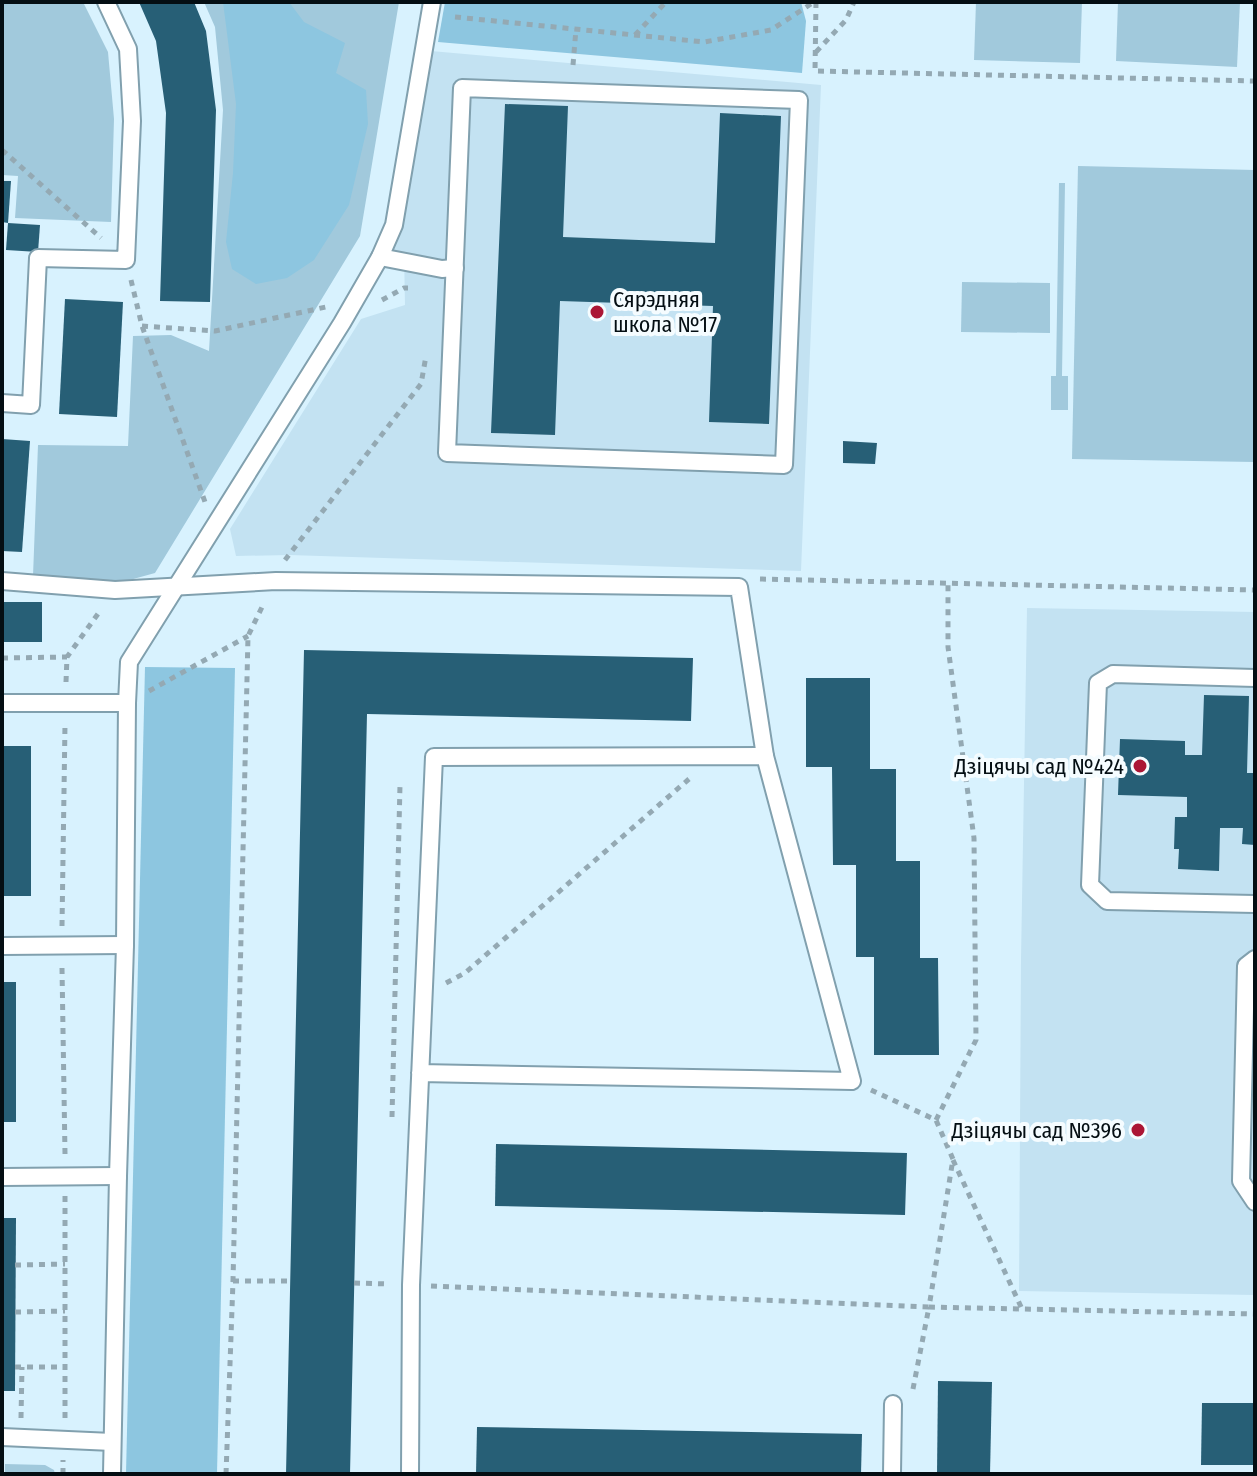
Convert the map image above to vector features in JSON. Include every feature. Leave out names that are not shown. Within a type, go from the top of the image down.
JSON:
[{"type":"lane","points":[[2,403],[31,405],[38,258],[126,260],[132,121],[128,49],[106,2]]},
{"type":"lane","points":[[112,1474],[129,662],[380,257],[394,225],[432,2]]},
{"type":"lane","points":[[462,88],[799,100],[784,465],[447,453],[455,268],[462,88]]},
{"type":"lane","points":[[380,257],[442,269],[455,268]]},
{"type":"lane","points":[[2,581],[115,590],[276,581],[739,587],[765,756],[852,1081],[420,1073]]},
{"type":"lane","points":[[1255,678],[1113,674],[1098,683],[1090,885],[1107,901],[1255,904]]},
{"type":"lane","points":[[2,703],[127,703]]},
{"type":"lane","points":[[410,1474],[411,1285],[434,757],[765,756]]},
{"type":"lane","points":[[2,946],[125,945]]},
{"type":"lane","points":[[1255,959],[1246,966],[1241,1181],[1255,1202]]},
{"type":"lane","points":[[2,1177],[118,1176]]},
{"type":"lane","points":[[892,1474],[902,1404]]},
{"type":"lane","points":[[2,1437],[112,1442]]},
{"type":"path","points":[[635,35],[666,2]]},
{"type":"path","points":[[455,17],[704,42],[771,30],[815,2]]},
{"type":"path","points":[[815,2],[815,71],[1255,81]]},
{"type":"path","points":[[815,53],[846,20],[854,2]]},
{"type":"path","points":[[573,65],[576,29]]},
{"type":"path","points":[[2,150],[126,260],[142,326],[206,503],[213,490]]},
{"type":"path","points":[[142,326],[215,331],[323,307],[367,309],[404,288],[416,287]]},
{"type":"path","points":[[315,320],[331,294]]},
{"type":"path","points":[[283,563],[421,384],[426,356]]},
{"type":"path","points":[[748,578],[1255,590]]},
{"type":"path","points":[[226,1474],[248,636],[276,581]]},
{"type":"path","points":[[936,1120],[976,1040],[974,838],[948,647],[948,583]]},
{"type":"path","points":[[63,1474],[65,1177],[61,946],[67,657],[115,590]]},
{"type":"path","points":[[127,703],[248,636]]},
{"type":"path","points":[[2,658],[67,657]]},
{"type":"path","points":[[424,995],[465,973],[667,800],[713,756]]},
{"type":"path","points":[[852,1081],[936,1120],[1022,1309]]},
{"type":"path","points":[[902,1404],[929,1307],[953,1159]]},
{"type":"path","points":[[15,1265],[65,1264]]},
{"type":"path","points":[[233,1281],[290,1281]]},
{"type":"path","points":[[354,1283],[929,1307],[1255,1314]]},
{"type":"path","points":[[15,1312],[65,1311]]},
{"type":"path","points":[[21,1421],[19,1367],[65,1367]]},
{"type":"shaded area","points":[[2,2],[83,2],[108,52],[114,119],[111,222],[15,218],[18,176],[2,175]]},
{"type":"shaded area","points":[[204,2],[399,2],[360,236],[155,573],[115,584],[33,576],[38,445],[128,446],[133,336],[171,335],[209,351],[223,110],[215,27]]},
{"type":"shaded area","points":[[223,2],[289,2],[304,22],[345,43],[336,73],[366,90],[368,124],[349,205],[314,260],[287,278],[256,284],[232,269],[226,242],[236,104]]},
{"type":"shaded area","points":[[445,2],[801,2],[806,21],[802,73],[438,42]]},
{"type":"shaded area","points":[[976,2],[1082,2],[1080,63],[974,60]]},
{"type":"shaded area","points":[[1118,2],[1240,2],[1237,67],[1116,61]]},
{"type":"shaded area","name":"Сярэдняя школа №17","points":[[431,51],[821,85],[801,571],[289,555],[236,556],[230,529],[361,319],[405,305],[404,252],[390,253]]},
{"type":"shaded area","points":[[1078,166],[1255,170],[1255,462],[1072,459]]},
{"type":"shaded area","points":[[1059,183],[1065,183],[1062,376],[1068,376],[1068,410],[1051,410],[1051,376],[1056,376]]},
{"type":"shaded area","points":[[962,282],[1050,283],[1050,333],[961,332]]},
{"type":"shaded area","points":[[1027,608],[1255,612],[1255,1295],[1019,1291]]},
{"type":"shaded area","points":[[145,667],[235,668],[217,1474],[126,1474]]},
{"type":"shaded area","points":[[5,1464],[45,1465],[55,1474],[5,1474]]},
{"type":"building","points":[[139,2],[194,2],[206,31],[216,110],[210,302],[160,301],[166,113],[156,41]]},
{"type":"building","points":[[505,104],[568,106],[563,237],[715,243],[720,113],[781,116],[769,424],[709,422],[713,306],[560,301],[555,435],[491,433]]},
{"type":"building","points":[[2,181],[11,181],[8,223],[2,222]]},
{"type":"building","points":[[8,223],[40,225],[38,252],[6,250]]},
{"type":"building","points":[[65,299],[123,302],[117,417],[59,414]]},
{"type":"building","points":[[2,439],[30,441],[22,552],[2,551]]},
{"type":"building","points":[[843,441],[877,443],[875,464],[843,463]]},
{"type":"building","points":[[2,602],[42,602],[42,642],[2,642]]},
{"type":"building","points":[[304,650],[693,658],[691,721],[367,714],[350,1474],[286,1474]]},
{"type":"building","points":[[806,678],[870,678],[870,769],[896,769],[896,861],[920,861],[920,958],[938,958],[939,1055],[874,1055],[874,957],[856,957],[856,865],[833,865],[832,767],[806,767]]},
{"type":"building","points":[[1204,695],[1249,696],[1247,773],[1255,773],[1255,845],[1242,844],[1243,828],[1220,828],[1219,871],[1178,869],[1179,849],[1174,849],[1175,817],[1187,817],[1187,797],[1118,795],[1120,739],[1185,741],[1185,755],[1202,755]]},
{"type":"building","points":[[2,746],[31,746],[31,896],[2,896]]},
{"type":"building","points":[[2,982],[16,982],[16,1122],[2,1122]]},
{"type":"building","points":[[496,1144],[907,1153],[905,1215],[495,1206]]},
{"type":"building","points":[[2,1218],[16,1218],[15,1391],[2,1391]]},
{"type":"building","points":[[938,1381],[992,1382],[990,1474],[937,1474]]},
{"type":"building","points":[[1202,1403],[1255,1403],[1255,1465],[1201,1465]]},
{"type":"building","points":[[477,1427],[862,1434],[861,1474],[476,1474]]},
{"type":"place","name":"Сярэдняя школа №17","points":[[597,312]]},
{"type":"place","name":"Дзіцячы сад №424","points":[[1140,766]]},
{"type":"place","name":"Дзіцячы сад №396","points":[[1138,1130]]}]
